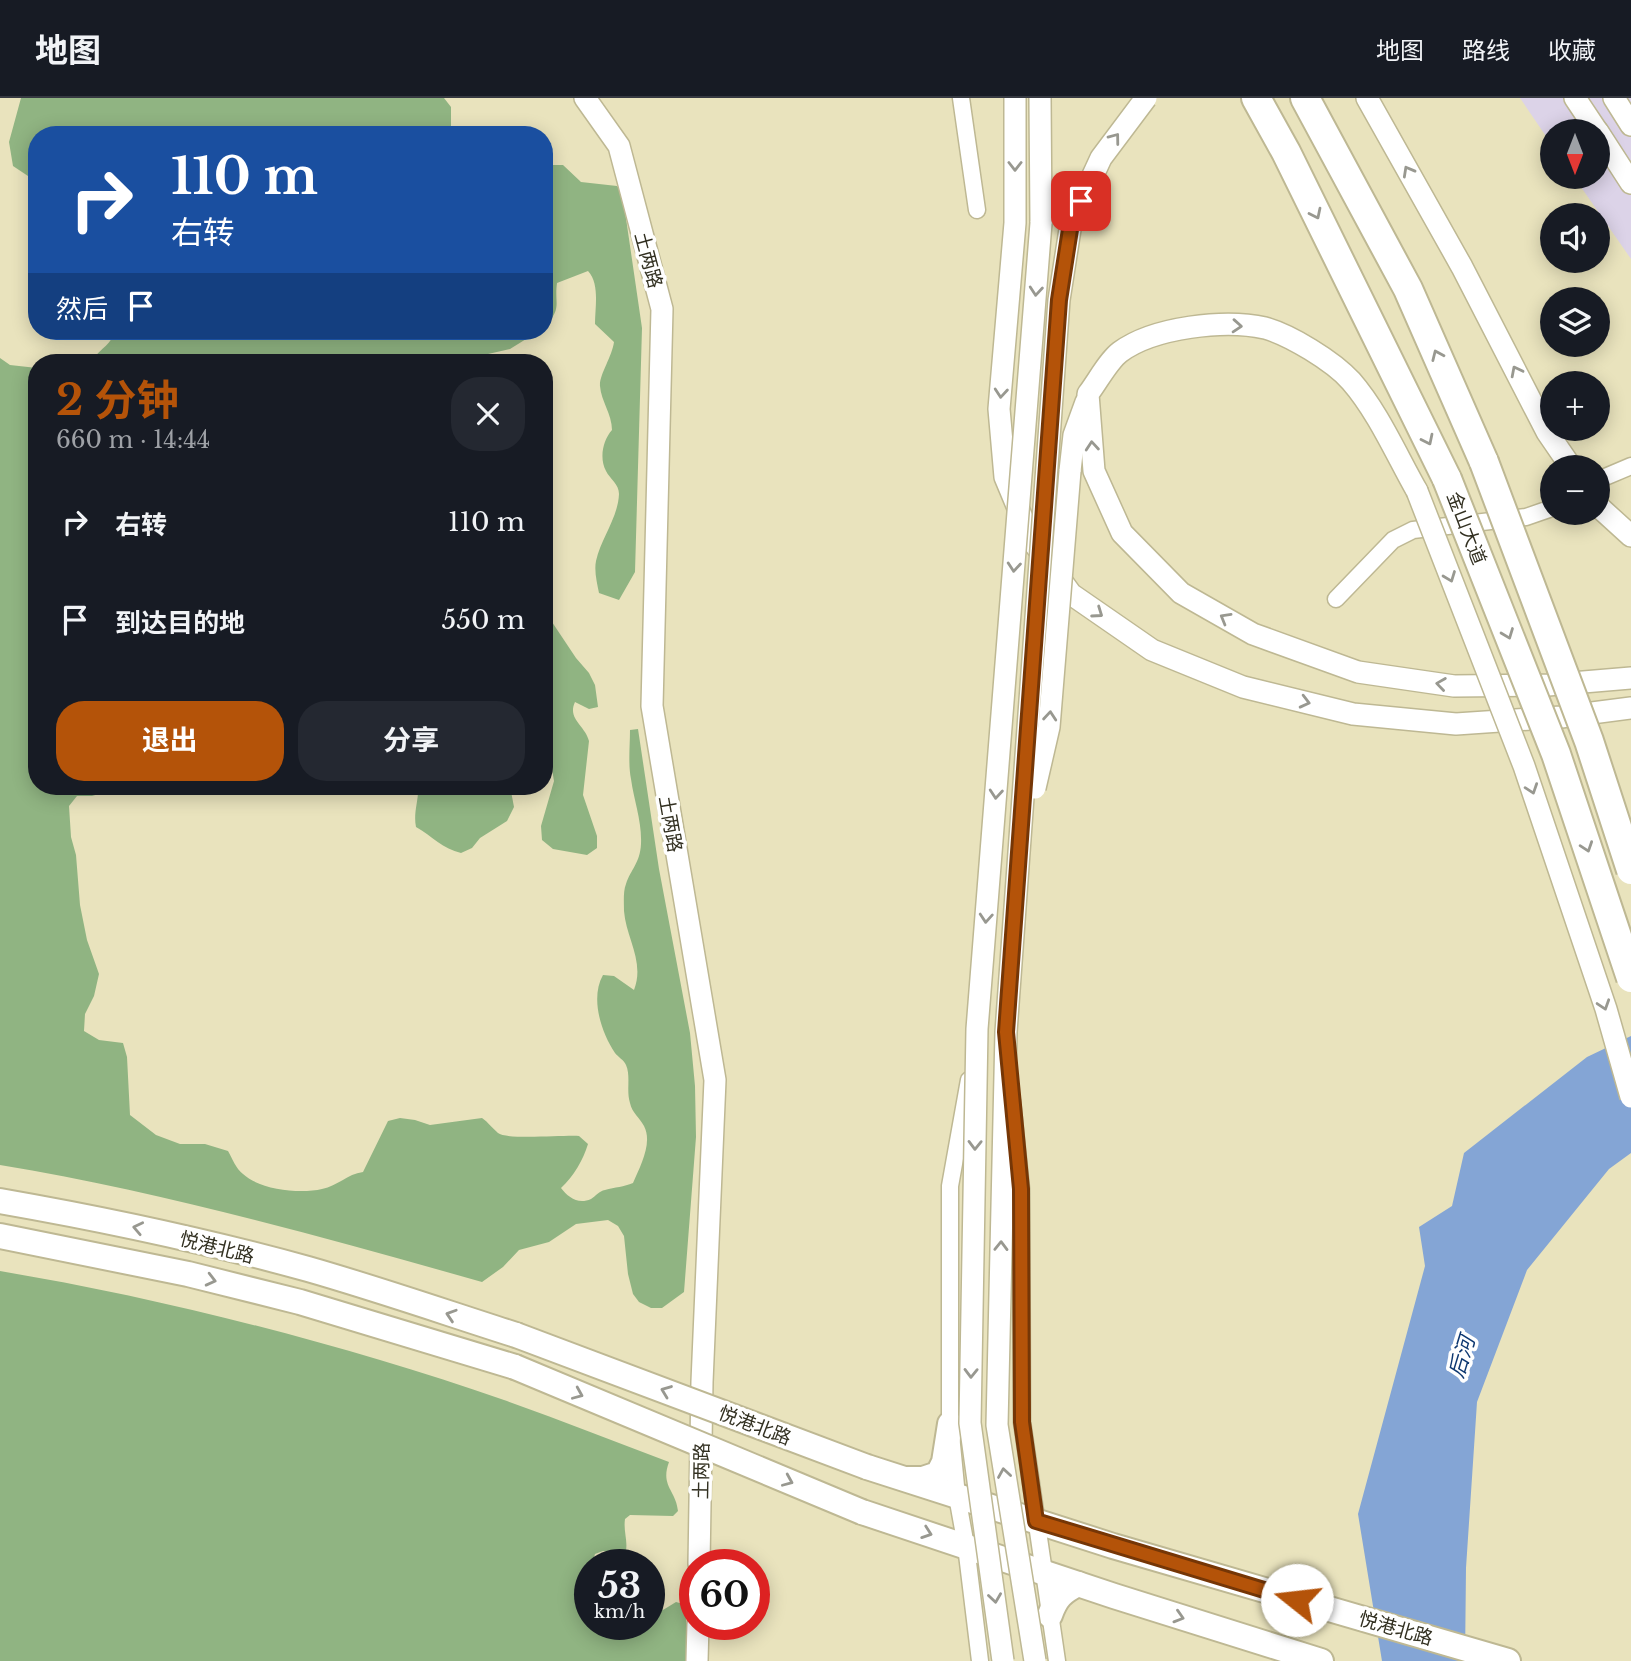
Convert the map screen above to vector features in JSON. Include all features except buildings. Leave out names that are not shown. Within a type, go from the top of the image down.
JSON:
[{"type":"highway","name":"金山大道","points":[[1256,98],[1286,152],[1447,479],[1556,754],[1631,978]]},
{"type":"highway","name":"金山大道","points":[[1305,98],[1408,289],[1484,462],[1589,741],[1631,870]]},
{"type":"main road","name":"土两路","points":[[585,98],[619,146],[662,309],[652,706],[715,1080],[702,1382],[699,1549]]},
{"type":"main road","points":[[1015,98],[1015,223],[999,409],[1006,477],[1031,539],[1071,594],[1152,650],[1243,687],[1353,714],[1456,724],[1561,718],[1631,708]]},
{"type":"main road","points":[[1003,1661],[970,1423],[978,1029],[1041,223],[1040,98]]},
{"type":"main road","points":[[1035,1661],[997,1424],[1006,1032],[1059,300],[1071,223],[1101,158],[1146,98]]},
{"type":"main road","points":[[1367,98],[1462,267],[1547,432],[1563,455]]},
{"type":"main road","points":[[1575,98],[1589,119]]},
{"type":"main road","points":[[1614,98],[1631,125]]},
{"type":"main road","points":[[1610,152],[1631,183]]},
{"type":"main road","points":[[1020,855],[1049,727],[1074,435],[1088,394],[1119,352],[1157,333],[1207,324],[1265,328],[1313,350],[1350,380],[1377,420],[1422,503],[1524,766],[1605,1009],[1631,1097]]},
{"type":"main road","points":[[1088,394],[1094,471],[1122,533],[1181,593],[1253,634],[1358,672],[1454,686],[1548,685],[1631,678]]},
{"type":"main road","points":[[1610,517],[1631,536]]},
{"type":"main road","name":"悦港北路","points":[[0,1201],[195,1241],[308,1269],[516,1335],[867,1467],[1113,1546],[1508,1661]]},
{"type":"main road","name":"悦港北路","points":[[0,1236],[188,1274],[300,1302],[515,1367],[862,1512],[1321,1661]]},
{"type":"main road","points":[[904,1479],[923,1479],[938,1474],[944,1462],[950,1424]]},
{"type":"main road","points":[[1050,1615],[1055,1599],[1064,1590],[1078,1584]]},
{"type":"main road","points":[[697,1661],[698,1640]]},
{"type":"street","points":[[961,98],[977,210]]},
{"type":"street","points":[[1610,475],[1631,466]]},
{"type":"street","points":[[1336,599],[1393,540],[1413,530],[1526,517],[1540,512]]},
{"type":"street","points":[[978,1029],[950,1186],[950,1424],[980,1661]]},
{"type":"street","points":[[1006,1032],[1021,1189],[1022,1422],[1057,1661]]},
{"type":"shaded area","points":[[1520,98],[1631,98],[1631,259],[1610,229],[1610,203],[1592,203],[1582,189],[1610,189],[1610,119],[1540,119],[1540,127]]},
{"type":"green space","points":[[21,98],[444,98],[451,107],[451,126],[28,126],[28,176],[13,166],[9,142]]},
{"type":"green space","points":[[553,165],[563,165],[581,182],[617,186],[622,191],[642,328],[635,572],[619,600],[599,593],[595,569],[598,553],[616,511],[619,490],[606,471],[602,455],[604,444],[612,430],[600,386],[614,342],[595,324],[595,289],[588,271],[557,283],[554,315]]},
{"type":"green space","points":[[111,340],[524,340],[510,349],[488,354],[98,354]]},
{"type":"green space","points":[[0,358],[10,365],[28,367],[28,795],[95,795],[77,796],[69,806],[80,905],[87,940],[99,974],[94,996],[85,1014],[84,1031],[99,1040],[123,1043],[127,1057],[130,1115],[156,1135],[180,1144],[205,1144],[228,1151],[243,1174],[259,1184],[281,1189],[322,1189],[363,1172],[388,1121],[400,1118],[430,1125],[482,1118],[503,1135],[579,1136],[588,1144],[586,1150],[574,1173],[561,1188],[578,1201],[586,1201],[603,1191],[633,1183],[645,1155],[646,1133],[631,1107],[626,1065],[615,1053],[605,1035],[597,994],[603,975],[614,976],[634,990],[637,980],[636,960],[625,921],[624,901],[625,887],[637,861],[641,844],[629,761],[630,730],[638,729],[659,869],[690,1033],[696,1137],[684,1292],[662,1308],[651,1308],[639,1302],[633,1294],[624,1236],[618,1226],[608,1220],[576,1224],[549,1242],[519,1250],[503,1267],[482,1282],[303,1232],[182,1202],[0,1165]]},
{"type":"green space","points":[[553,624],[595,685],[598,707],[589,709],[575,702],[573,708],[575,718],[589,741],[583,795],[597,836],[597,848],[587,855],[553,849],[542,840],[541,826],[550,795],[553,795]]},
{"type":"green space","points":[[512,795],[514,807],[507,821],[480,838],[472,848],[461,853],[416,827],[418,797]]},
{"type":"green space","points":[[0,1271],[192,1310],[318,1342],[504,1400],[669,1462],[667,1483],[678,1511],[673,1516],[630,1515],[625,1519],[626,1549],[574,1549],[574,1640],[665,1640],[665,1609],[676,1602],[679,1603],[679,1640],[686,1640],[686,1661],[0,1661]]},
{"type":"water","name":"后河","points":[[1631,1036],[1631,1153],[1609,1169],[1527,1270],[1477,1402],[1466,1568],[1465,1661],[1382,1661],[1358,1514],[1425,1266],[1419,1227],[1452,1206],[1464,1153],[1587,1057]]},
{"type":"route","points":[[1081,201],[1071,223],[1059,300],[1006,1032],[1021,1189],[1022,1422],[1036,1521],[1297,1600]]}]
